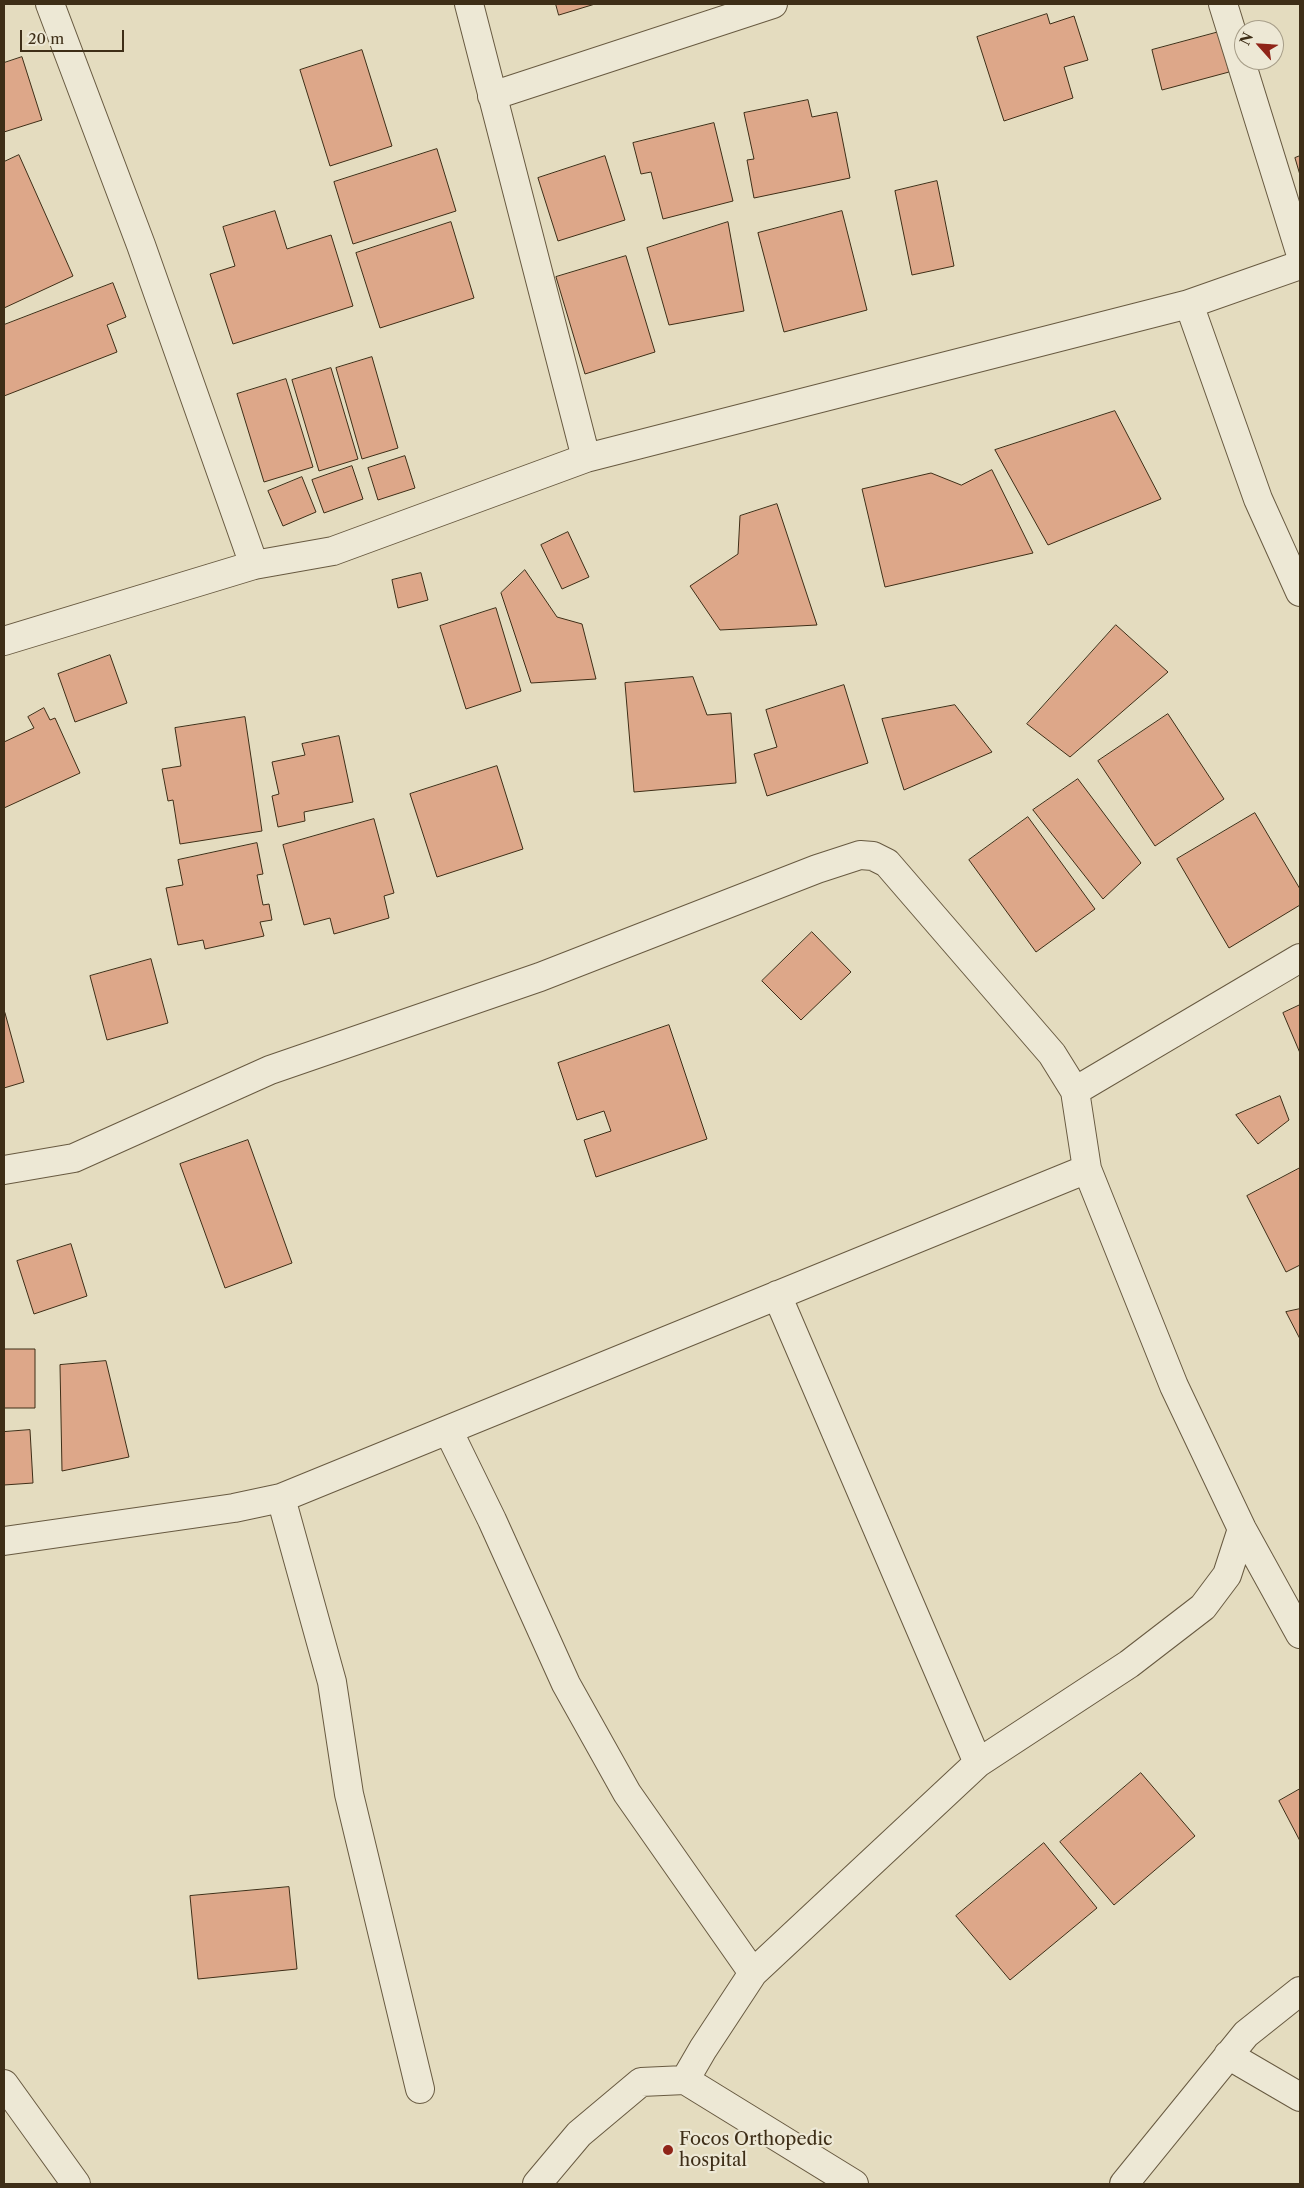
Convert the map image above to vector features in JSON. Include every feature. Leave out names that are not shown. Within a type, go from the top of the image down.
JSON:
[{"type":"street","points":[[50,4],[141,244],[254,565]]},
{"type":"street","points":[[470,4],[586,458]]},
{"type":"street","points":[[492,96],[773,4]]},
{"type":"street","points":[[1223,4],[1300,252]]},
{"type":"street","points":[[4,641],[254,565],[333,551],[586,458],[1189,304],[1300,265]]},
{"type":"street","points":[[1189,304],[1258,499],[1300,592]]},
{"type":"street","points":[[4,1170],[74,1158],[270,1070],[540,977],[817,869],[860,854],[873,856],[887,863],[1052,1054],[1075,1091],[1087,1168],[1174,1386],[1242,1529],[1300,1634]]},
{"type":"street","points":[[1075,1091],[1300,958]]},
{"type":"street","points":[[4,1541],[234,1508],[280,1498],[1087,1168]]},
{"type":"street","points":[[777,1295],[978,1763]]},
{"type":"street","points":[[448,1430],[492,1520],[566,1684],[622,1784],[753,1973]]},
{"type":"street","points":[[280,1498],[332,1682],[349,1794],[420,2089]]},
{"type":"street","points":[[685,2080],[753,1973],[978,1763],[1129,1664],[1203,1607],[1227,1575],[1242,1529]]},
{"type":"street","points":[[1124,2184],[1246,2034],[1300,1991]]},
{"type":"street","points":[[1228,2055],[1300,2097]]},
{"type":"street","points":[[537,2184],[579,2134],[641,2082],[685,2080],[854,2184]]},
{"type":"street","points":[[4,2084],[76,2184]]},
{"type":"building","points":[[556,4],[595,4],[559,15]]},
{"type":"building","points":[[1047,14],[1050,24],[1074,16],[1088,60],[1064,67],[1073,98],[1004,121],[977,37]]},
{"type":"building","points":[[1219,32],[1229,72],[1162,90],[1152,50]]},
{"type":"building","points":[[362,50],[392,146],[330,166],[300,70]]},
{"type":"building","points":[[22,57],[42,120],[4,132],[4,63]]},
{"type":"building","points":[[808,100],[812,117],[837,112],[850,178],[754,198],[747,160],[754,159],[744,113]]},
{"type":"building","points":[[714,123],[733,201],[663,219],[651,172],[641,174],[633,143]]},
{"type":"building","points":[[437,149],[456,211],[353,244],[334,182]]},
{"type":"building","points":[[19,155],[73,276],[4,308],[4,162]]},
{"type":"building","points":[[605,156],[625,220],[558,241],[538,178]]},
{"type":"building","points":[[1300,156],[1300,175],[1295,158]]},
{"type":"building","points":[[937,181],[954,266],[912,275],[895,191]]},
{"type":"building","points":[[275,211],[287,249],[331,235],[353,306],[233,344],[210,274],[235,266],[223,227]]},
{"type":"building","points":[[842,211],[867,310],[784,332],[758,233]]},
{"type":"building","points":[[451,222],[474,298],[380,328],[356,253]]},
{"type":"building","points":[[728,222],[744,311],[669,325],[647,248]]},
{"type":"building","points":[[626,256],[655,352],[585,374],[556,277]]},
{"type":"building","points":[[113,283],[126,317],[107,325],[117,352],[4,396],[4,325]]},
{"type":"building","points":[[372,357],[398,448],[362,459],[336,368]]},
{"type":"building","points":[[331,368],[358,459],[319,471],[292,380]]},
{"type":"building","points":[[286,379],[313,467],[264,482],[237,394]]},
{"type":"building","points":[[1115,411],[1161,499],[1048,545],[995,450]]},
{"type":"building","points":[[405,456],[415,488],[378,500],[368,468]]},
{"type":"building","points":[[352,466],[363,499],[324,513],[312,480]]},
{"type":"building","points":[[992,470],[1033,553],[885,587],[862,489],[931,473],[961,485]]},
{"type":"building","points":[[302,477],[316,512],[283,526],[268,491]]},
{"type":"building","points":[[777,504],[817,625],[720,630],[690,586],[738,554],[740,516]]},
{"type":"building","points":[[568,532],[589,577],[562,589],[541,545]]},
{"type":"building","points":[[525,570],[557,617],[582,624],[596,679],[531,683],[501,593]]},
{"type":"building","points":[[421,573],[428,600],[398,608],[392,580]]},
{"type":"building","points":[[496,608],[521,691],[466,709],[440,626]]},
{"type":"building","points":[[1116,625],[1168,672],[1070,757],[1027,724]]},
{"type":"building","points":[[110,655],[127,703],[75,722],[58,674]]},
{"type":"building","points":[[693,677],[707,715],[731,713],[736,783],[634,792],[625,683]]},
{"type":"building","points":[[844,685],[868,763],[767,796],[754,754],[777,747],[766,710]]},
{"type":"building","points":[[955,705],[992,752],[904,790],[882,719]]},
{"type":"building","points":[[44,708],[50,720],[55,718],[80,773],[4,808],[4,742],[34,728],[28,717]]},
{"type":"building","points":[[1168,714],[1224,799],[1155,846],[1098,761]]},
{"type":"building","points":[[245,717],[262,831],[180,844],[173,800],[168,801],[162,769],[181,766],[175,728]]},
{"type":"building","points":[[339,736],[353,802],[304,812],[305,821],[278,827],[272,796],[279,794],[272,762],[305,755],[302,744]]},
{"type":"building","points":[[497,766],[523,849],[437,877],[410,794]]},
{"type":"building","points":[[1078,779],[1141,863],[1103,899],[1033,810]]},
{"type":"building","points":[[1255,813],[1300,889],[1300,905],[1229,948],[1177,859]]},
{"type":"building","points":[[1028,817],[1095,909],[1036,952],[969,860]]},
{"type":"building","points":[[374,819],[394,893],[384,896],[389,918],[334,934],[330,918],[304,925],[283,845]]},
{"type":"building","points":[[257,843],[263,874],[257,875],[263,905],[269,904],[272,920],[260,922],[264,936],[205,949],[203,940],[178,945],[166,888],[183,885],[178,860]]},
{"type":"building","points":[[812,932],[851,972],[801,1020],[762,981]]},
{"type":"building","points":[[151,959],[168,1023],[107,1040],[90,976]]},
{"type":"building","points":[[1300,1005],[1300,1053],[1283,1013]]},
{"type":"building","points":[[4,1014],[24,1082],[4,1088]]},
{"type":"building","points":[[669,1025],[707,1139],[596,1177],[584,1140],[611,1131],[604,1111],[577,1120],[558,1063]]},
{"type":"building","points":[[1280,1096],[1289,1120],[1258,1144],[1236,1115]]},
{"type":"building","points":[[248,1140],[292,1263],[225,1288],[180,1164]]},
{"type":"building","points":[[1300,1168],[1300,1265],[1286,1272],[1247,1196]]},
{"type":"building","points":[[71,1244],[87,1296],[34,1314],[17,1261]]},
{"type":"building","points":[[1300,1309],[1300,1339],[1286,1312]]},
{"type":"building","points":[[4,1349],[35,1349],[35,1408],[4,1408]]},
{"type":"building","points":[[106,1361],[129,1457],[62,1471],[60,1365]]},
{"type":"building","points":[[30,1430],[33,1483],[4,1485],[4,1432]]},
{"type":"building","points":[[1141,1773],[1195,1836],[1114,1905],[1060,1842]]},
{"type":"building","points":[[1300,1789],[1300,1841],[1279,1801]]},
{"type":"building","points":[[1044,1843],[1097,1908],[1010,1980],[956,1916]]},
{"type":"building","points":[[289,1887],[297,1969],[198,1979],[190,1896]]},
{"type":"place","name":"Focos Orthopedic hospital","points":[[668,2150]]}]
